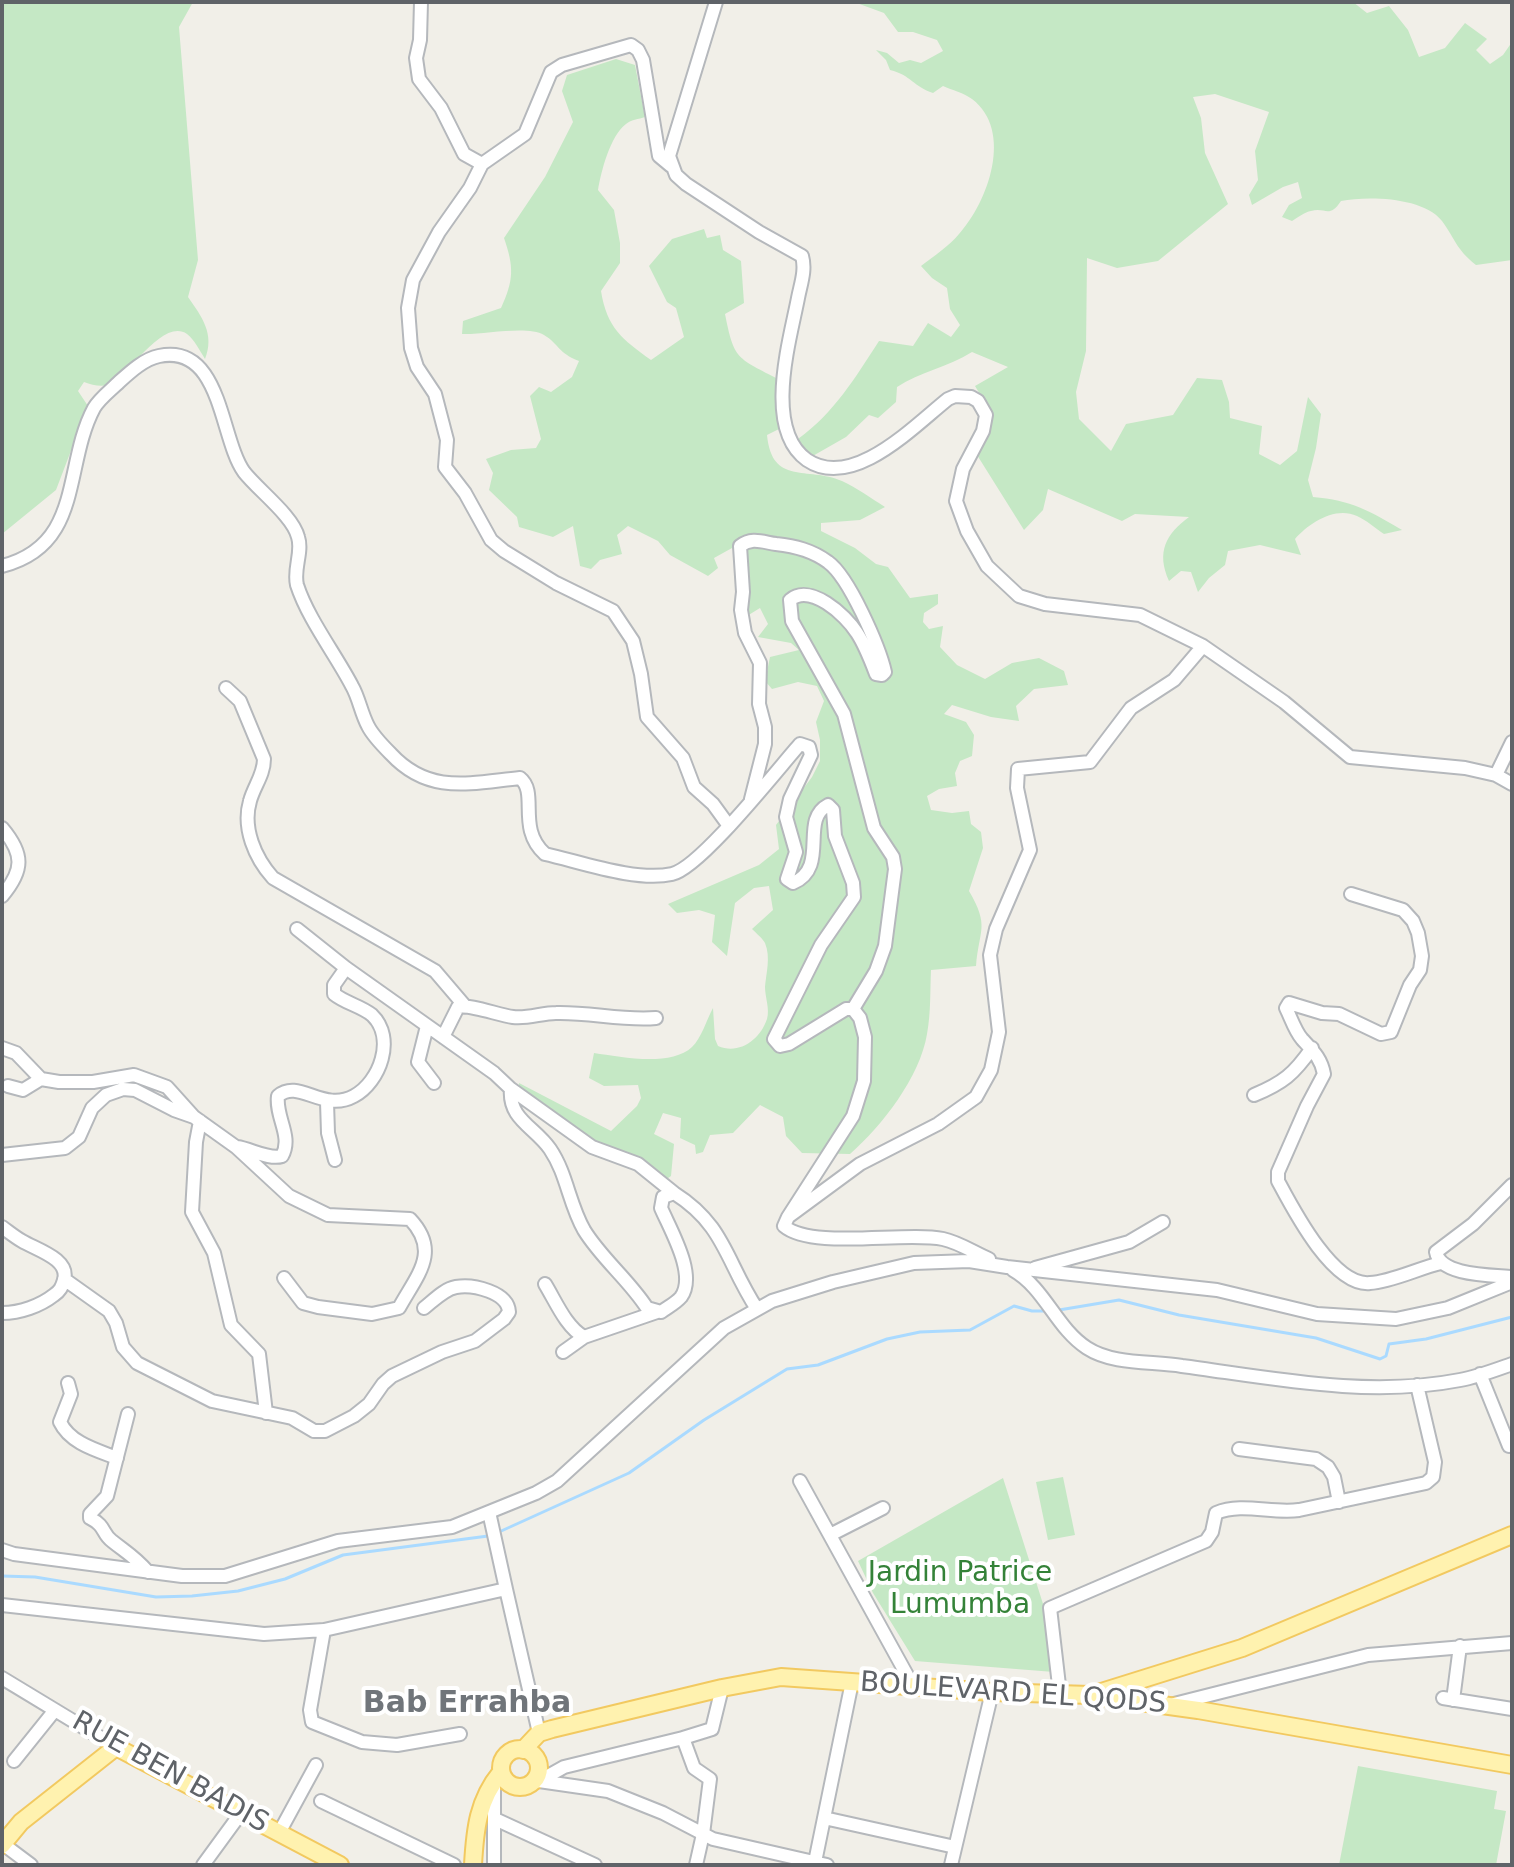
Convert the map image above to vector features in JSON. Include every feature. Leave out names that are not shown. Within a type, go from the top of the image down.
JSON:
[{"type":"main road","points":[[1090,1695],[1242,1648],[1512,1535]]},
{"type":"main road","name":"BOULEVARD EL QODS","points":[[539,1733],[722,1688],[781,1677],[992,1692],[1090,1695],[1169,1705],[1206,1703],[1512,1765]]},
{"type":"main road","points":[[473,1865],[479,1809],[506,1755],[523,1750],[539,1733]]},
{"type":"main road","points":[[2,1845],[21,1822],[116,1747]]},
{"type":"main road","name":"RUE BEN BADIS","points":[[116,1747],[336,1864]]},
{"type":"main road","points":[[497,1776],[514,1787],[536,1782],[536,1759],[523,1750]]},
{"type":"street","points":[[421,2],[416,58],[419,79],[441,108],[464,154],[482,164]]},
{"type":"street","points":[[673,169],[669,156],[676,128],[716,2]]},
{"type":"street","points":[[729,826],[713,804],[694,787],[683,758],[647,717],[633,641],[613,611],[556,583],[491,540],[465,493],[445,467],[447,440],[435,394],[417,367],[411,348],[408,308],[413,280],[482,164],[525,134],[551,72],[562,65],[631,45],[643,60],[659,156],[686,184],[802,256],[804,273],[783,372],[782,397],[790,436],[797,450],[807,459],[823,468],[838,469],[862,461],[906,436],[948,399],[963,395],[971,397],[983,408],[986,423],[963,469],[956,501],[967,531],[987,566],[1019,596],[1045,604],[1140,615],[1203,646],[1284,702],[1350,757],[1465,768],[1496,775],[1512,784]]},
{"type":"street","points":[[2,566],[17,562],[42,546],[56,529],[65,511],[89,420],[96,405],[133,370],[158,356],[177,355],[196,365],[211,382],[242,469],[298,537],[296,581],[303,600],[354,689],[369,729],[400,764],[423,779],[467,785],[520,778],[528,790],[529,831],[535,845],[545,854],[638,875],[673,874],[684,868],[729,826],[800,744],[809,747],[811,755],[790,799],[786,817],[796,852],[787,879],[793,883],[801,880],[809,868],[814,854],[814,825],[821,808],[828,805],[833,810],[835,836],[853,883],[854,897],[821,945],[774,1039],[780,1046],[789,1044],[846,1009],[853,1009]]},
{"type":"street","points":[[751,800],[765,736],[759,704],[760,663],[745,633],[741,610],[740,546],[753,540],[791,544],[829,563],[839,572],[877,646],[885,672],[876,674],[858,634],[846,619],[825,603],[805,593],[797,594],[790,600],[792,621],[844,714],[874,828],[893,857],[895,869],[885,946],[876,971],[853,1009]]},
{"type":"street","points":[[788,1217],[860,1164],[938,1124],[976,1097],[991,1070],[999,1032],[990,955],[996,929],[1030,850],[1017,788],[1018,769],[1090,762],[1131,708],[1174,680],[1203,646]]},
{"type":"street","points":[[226,688],[240,701],[264,759],[264,769],[249,802],[247,825],[262,867],[273,878],[435,971],[464,1005],[517,1018],[555,1013],[596,1014],[628,1020],[656,1018]]},
{"type":"street","points":[[1496,775],[1512,742]]},
{"type":"street","points":[[2,828],[14,841],[19,868],[15,880],[2,896]]},
{"type":"street","points":[[1351,894],[1403,910],[1413,921],[1422,956],[1420,970],[1410,985],[1391,1032],[1381,1034],[1339,1014],[1322,1013],[1289,1003],[1286,1008],[1301,1038],[1322,1063],[1324,1074],[1278,1172],[1278,1181],[1298,1219],[1334,1264],[1354,1281],[1369,1284],[1441,1263],[1475,1275],[1512,1279]]},
{"type":"street","points":[[297,929],[592,1147],[638,1164],[699,1210],[721,1237],[736,1276],[757,1309]]},
{"type":"street","points":[[236,1147],[274,1158],[282,1156],[287,1139],[277,1105],[278,1096],[285,1090],[291,1089],[327,1102],[350,1098],[376,1077],[381,1065],[383,1033],[378,1023],[363,1009],[334,994],[334,985],[346,968]]},
{"type":"street","points":[[443,1037],[458,1007],[464,1005]]},
{"type":"street","points":[[853,1009],[860,1018],[865,1037],[864,1081],[853,1116],[788,1217],[784,1226],[791,1232],[818,1237],[944,1239],[1029,1274],[1217,1290],[1317,1314],[1396,1319],[1448,1308],[1512,1279]]},
{"type":"street","points":[[427,1026],[418,1062],[434,1083]]},
{"type":"street","points":[[2,1048],[16,1053],[41,1079],[93,1082],[134,1075],[167,1087],[197,1119],[236,1147],[289,1196],[328,1215],[410,1219],[423,1232],[427,1258],[399,1308],[372,1314],[318,1307],[303,1303],[284,1278]]},
{"type":"street","points":[[1254,1095],[1280,1084],[1299,1068],[1312,1048]]},
{"type":"street","points":[[8,1086],[23,1090],[41,1079]]},
{"type":"street","points":[[2,1155],[65,1148],[73,1144],[92,1108],[106,1095],[123,1089],[135,1090],[197,1119]]},
{"type":"street","points":[[511,1089],[510,1102],[515,1112],[548,1146],[561,1166],[585,1232],[647,1308],[657,1312]]},
{"type":"street","points":[[327,1102],[326,1119],[335,1160]]},
{"type":"street","points":[[197,1119],[192,1212],[214,1253],[231,1325],[259,1354],[266,1413]]},
{"type":"street","points":[[1441,1263],[1436,1252],[1473,1224],[1512,1185]]},
{"type":"street","points":[[563,1352],[584,1337],[657,1312],[682,1296],[688,1275],[661,1208],[663,1197],[674,1193]]},
{"type":"street","points":[[1029,1274],[1129,1242],[1163,1222]]},
{"type":"street","points":[[2,1227],[54,1258],[63,1266],[64,1279],[61,1289],[41,1303],[14,1313],[2,1313]]},
{"type":"street","points":[[2,1550],[182,1576],[225,1576],[338,1541],[452,1527],[536,1493],[557,1481],[724,1328],[772,1301],[833,1282],[914,1263],[969,1261],[1007,1267]]},
{"type":"street","points":[[1029,1274],[1068,1334],[1089,1350],[1113,1358],[1312,1384],[1417,1385],[1461,1380],[1512,1364]]},
{"type":"street","points":[[64,1279],[109,1311],[123,1347],[137,1363],[212,1401],[292,1418],[314,1431],[325,1431],[354,1416],[369,1404],[392,1376],[442,1352],[475,1341],[509,1312],[505,1300],[498,1295],[469,1287],[447,1290],[424,1308]]},
{"type":"street","points":[[545,1284],[569,1323],[584,1337]]},
{"type":"street","points":[[1480,1374],[1509,1446]]},
{"type":"street","points":[[68,1383],[71,1394],[60,1422],[63,1430],[71,1438],[117,1458]]},
{"type":"street","points":[[1060,1694],[1050,1608],[1206,1541],[1212,1532],[1216,1513],[1227,1508],[1283,1512],[1426,1483],[1433,1477],[1435,1462],[1417,1385]]},
{"type":"street","points":[[128,1414],[107,1496],[90,1514],[90,1518],[101,1523],[110,1540],[132,1554],[148,1572]]},
{"type":"street","points":[[1239,1449],[1316,1459],[1328,1467],[1334,1477],[1339,1502]]},
{"type":"street","points":[[800,1481],[913,1686]]},
{"type":"street","points":[[830,1535],[883,1508]]},
{"type":"street","points":[[489,1512],[539,1733]]},
{"type":"street","points":[[2,1605],[264,1634],[324,1630],[506,1589]]},
{"type":"street","points":[[324,1630],[310,1710],[312,1722],[362,1742],[397,1745],[460,1734]]},
{"type":"street","points":[[1206,1703],[1368,1655],[1512,1643]]},
{"type":"street","points":[[1460,1646],[1448,1699],[1512,1709]]},
{"type":"street","name":"RUE BEN BADIS","points":[[2,1678],[116,1747]]},
{"type":"street","points":[[536,1782],[608,1791],[663,1813],[713,1839],[821,1864],[824,1818],[852,1682]]},
{"type":"street","points":[[536,1782],[564,1767],[712,1729],[722,1688]]},
{"type":"street","points":[[951,1865],[992,1692]]},
{"type":"street","points":[[14,1761],[55,1710]]},
{"type":"street","points":[[683,1738],[694,1768],[710,1779],[696,1865]]},
{"type":"street","points":[[279,1833],[316,1765]]},
{"type":"street","points":[[494,1865],[497,1776]]},
{"type":"street","points":[[321,1801],[454,1865]]},
{"type":"street","points":[[203,1865],[241,1813]]},
{"type":"street","points":[[824,1818],[955,1847]]},
{"type":"street","points":[[495,1819],[595,1865]]},
{"type":"street","points":[[2,1845],[31,1865]]},
{"type":"green space","points":[[2,2],[193,2],[179,27],[198,260],[188,297],[202,319],[209,342],[205,359],[187,334],[177,331],[167,334],[108,385],[84,382],[78,391],[88,406],[56,490],[2,534]]},
{"type":"green space","points":[[854,2],[1353,2],[1367,13],[1389,6],[1408,30],[1419,57],[1445,48],[1465,23],[1487,39],[1476,50],[1490,64],[1503,55],[1512,42],[1512,260],[1476,265],[1460,249],[1442,221],[1422,207],[1409,203],[1380,199],[1341,201],[1333,210],[1316,210],[1292,221],[1282,217],[1289,205],[1302,198],[1298,182],[1252,205],[1249,195],[1258,180],[1255,151],[1269,112],[1215,94],[1193,97],[1201,118],[1205,153],[1228,204],[1158,261],[1117,268],[1087,258],[1086,351],[1076,392],[1079,419],[1111,451],[1126,424],[1173,415],[1197,378],[1222,380],[1230,418],[1262,426],[1259,454],[1280,465],[1297,451],[1308,397],[1321,414],[1308,480],[1313,497],[1360,508],[1402,530],[1384,534],[1349,513],[1331,515],[1315,522],[1295,539],[1301,555],[1260,545],[1228,551],[1225,565],[1198,592],[1191,572],[1181,571],[1169,581],[1163,561],[1169,537],[1189,517],[1135,514],[1122,521],[1048,489],[1043,510],[1024,530],[977,455],[989,433],[993,416],[975,386],[1008,367],[972,352],[897,387],[896,402],[878,418],[869,415],[846,437],[811,457],[798,439],[833,406],[879,341],[913,346],[928,323],[951,337],[960,325],[950,309],[947,288],[921,266],[951,243],[970,220],[987,186],[994,147],[992,129],[985,113],[972,99],[943,86],[933,93],[927,90],[890,70],[886,60],[876,50],[887,53],[899,63],[910,60],[921,63],[943,51],[937,40],[913,32],[898,32],[884,13]]},
{"type":"green space","points":[[616,59],[635,65],[645,117],[628,123],[615,137],[598,190],[614,210],[620,243],[620,263],[601,291],[607,314],[617,332],[651,360],[684,337],[676,308],[667,302],[649,266],[672,239],[704,229],[707,238],[720,235],[723,250],[741,261],[744,303],[725,314],[731,340],[739,355],[776,378],[779,429],[767,435],[776,462],[793,472],[842,481],[885,507],[860,520],[821,523],[821,531],[855,548],[876,564],[888,567],[910,598],[938,594],[938,604],[924,613],[923,622],[929,629],[943,626],[940,647],[957,665],[985,679],[1012,663],[1039,658],[1064,671],[1068,685],[1034,689],[1016,706],[1019,721],[991,717],[952,705],[944,714],[966,722],[974,735],[972,756],[960,761],[955,773],[957,786],[939,789],[927,796],[931,810],[952,813],[969,811],[971,824],[981,832],[983,848],[969,891],[979,913],[981,936],[976,966],[931,970],[929,1018],[923,1050],[917,1067],[887,1115],[850,1154],[802,1153],[786,1136],[783,1117],[760,1105],[733,1133],[710,1135],[703,1152],[696,1154],[695,1145],[680,1138],[681,1118],[663,1113],[654,1134],[674,1144],[671,1176],[664,1181],[631,1154],[604,1146],[575,1132],[519,1088],[519,1083],[611,1131],[637,1106],[641,1098],[638,1085],[604,1086],[589,1078],[594,1053],[659,1059],[683,1053],[698,1039],[713,1008],[718,1046],[741,1047],[754,1039],[764,1027],[768,1015],[765,987],[768,954],[764,941],[752,929],[773,910],[769,886],[754,888],[735,903],[727,956],[712,942],[715,915],[699,910],[677,913],[668,904],[759,865],[779,849],[776,825],[812,777],[820,761],[816,722],[824,701],[817,686],[798,682],[772,689],[765,681],[770,657],[799,650],[791,643],[758,637],[768,624],[760,608],[747,616],[744,576],[732,548],[714,558],[718,568],[708,576],[670,555],[658,541],[628,526],[617,535],[622,554],[600,560],[591,569],[580,566],[573,526],[553,537],[519,527],[517,517],[489,490],[493,473],[486,459],[511,450],[536,448],[541,439],[530,396],[539,387],[551,392],[572,377],[579,361],[536,332],[462,334],[463,321],[501,308],[511,273],[504,238],[545,177],[573,122],[562,91],[567,75]]},
{"type":"green space","points":[[1063,1477],[1075,1535],[1048,1540],[1036,1482]]},
{"type":"green space","name":"Jardin Patrice Lumumba","points":[[1003,1478],[1044,1607],[1054,1672],[915,1661],[873,1593],[858,1561]]},
{"type":"green space","points":[[1358,1766],[1497,1791],[1494,1809],[1506,1811],[1496,1865],[1339,1865]]},
{"type":"waterway","points":[[1059,1310],[1119,1300],[1179,1315],[1316,1338],[1380,1359],[1386,1356],[1389,1344],[1426,1339],[1512,1317]]},
{"type":"waterway","points":[[499,1532],[629,1473],[704,1420],[787,1369],[818,1365],[887,1339],[920,1332],[970,1330],[1014,1306],[1047,1311]]},
{"type":"waterway","points":[[2,1576],[35,1577],[156,1597],[192,1596],[238,1591],[285,1579],[343,1555],[488,1536]]},
{"type":"district","name":"Bab Errahba","points":[[467,1704]]}]
